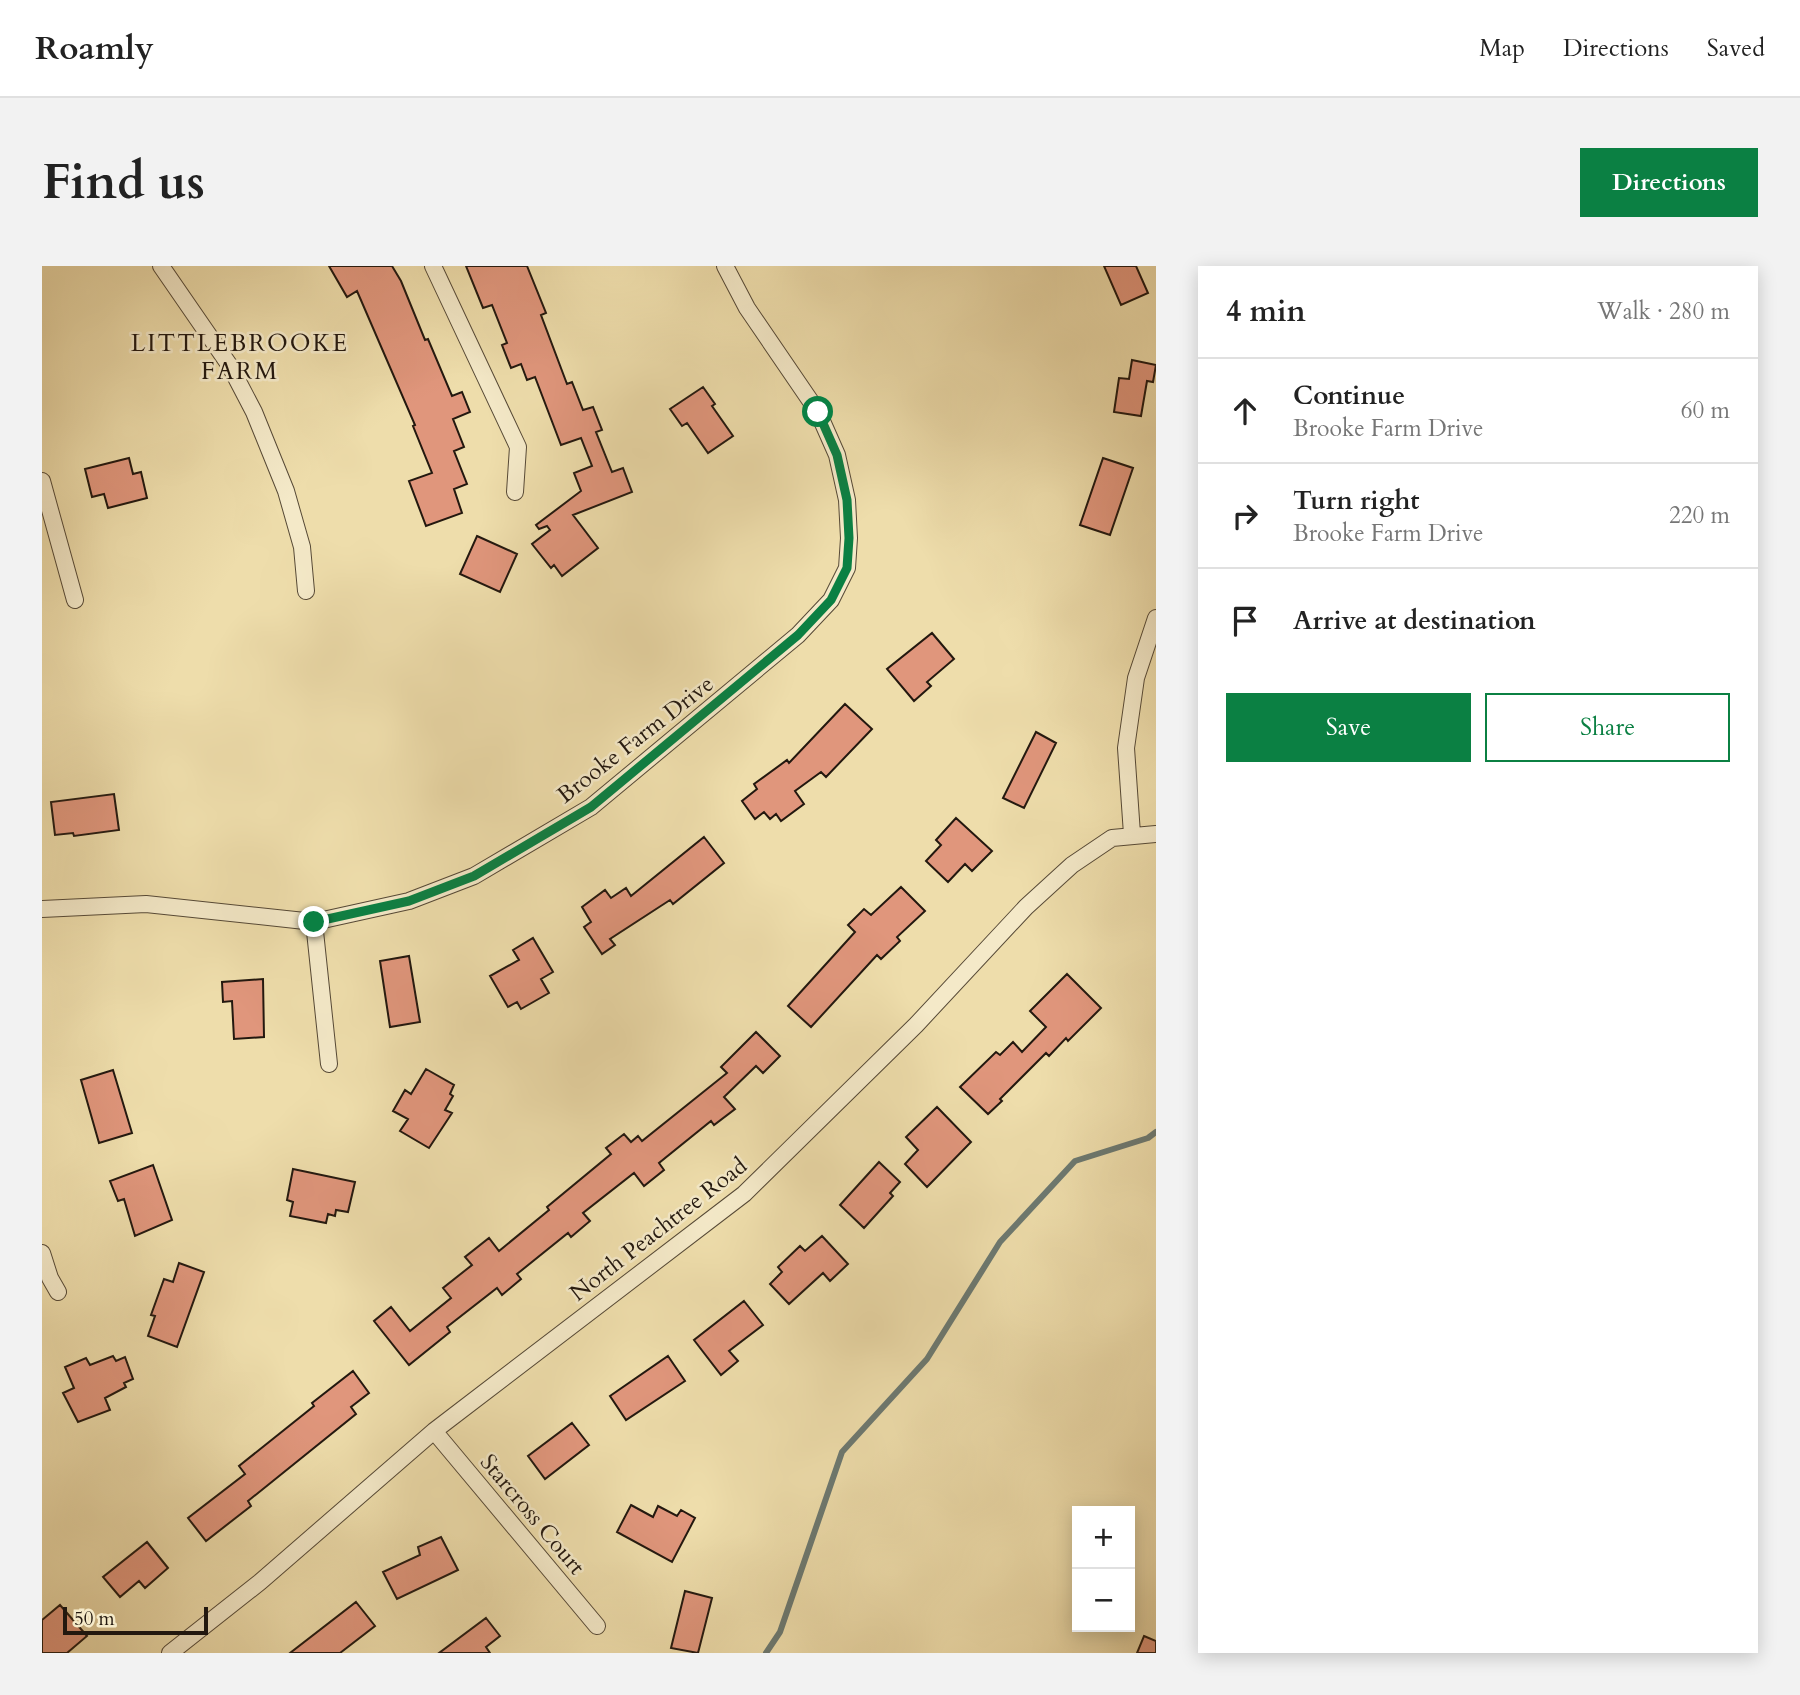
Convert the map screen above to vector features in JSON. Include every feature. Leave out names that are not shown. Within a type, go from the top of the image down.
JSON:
[{"type":"street","points":[[161,266],[230,366],[254,412],[286,491],[302,547],[306,591]]},
{"type":"street","points":[[433,266],[518,447],[515,492]]},
{"type":"street","name":"Brooke Farm Drive","points":[[42,909],[146,904],[314,922],[409,901],[474,876],[591,807],[798,635],[831,600],[847,568],[847,500],[837,455],[818,412],[747,308],[725,266]]},
{"type":"street","points":[[42,481],[75,600]]},
{"type":"street","points":[[1132,834],[1126,748],[1136,678],[1156,618]]},
{"type":"street","name":"North Peachtree Road","points":[[170,1653],[260,1582],[434,1431],[744,1194],[916,1025],[1026,907],[1082,858],[1112,838],[1132,834],[1156,834]]},
{"type":"street","points":[[314,922],[329,1064]]},
{"type":"street","points":[[42,1253],[58,1292]]},
{"type":"street","name":"Starcross Court","points":[[434,1431],[597,1626]]},
{"type":"building","points":[[329,266],[392,266],[452,396],[462,392],[470,412],[453,419],[464,447],[454,451],[467,484],[454,489],[462,513],[426,526],[409,481],[432,473],[413,426],[415,425],[357,291],[347,297]]},
{"type":"building","points":[[466,266],[527,266],[546,313],[541,315],[567,384],[572,382],[583,410],[593,407],[602,430],[596,432],[612,472],[623,468],[632,492],[573,515],[598,548],[562,576],[554,565],[551,568],[532,544],[550,530],[547,526],[539,529],[536,525],[581,491],[574,473],[592,466],[581,438],[561,445],[535,377],[527,380],[521,364],[511,368],[502,345],[507,343],[492,305],[483,308]]},
{"type":"building","points":[[1104,266],[1136,266],[1148,293],[1121,305]]},
{"type":"building","points":[[1132,360],[1156,365],[1153,382],[1147,381],[1141,416],[1114,412],[1119,378],[1129,379]]},
{"type":"building","points":[[703,387],[715,404],[712,406],[733,436],[708,453],[687,423],[682,426],[670,409]]},
{"type":"building","points":[[129,458],[133,474],[141,472],[147,498],[108,508],[104,494],[92,497],[85,469]]},
{"type":"building","points":[[1103,458],[1133,468],[1110,535],[1080,525]]},
{"type":"building","points":[[477,536],[517,554],[500,592],[460,574]]},
{"type":"building","points":[[932,633],[954,659],[927,682],[931,686],[914,701],[887,669]]},
{"type":"building","points":[[845,704],[872,729],[826,777],[821,772],[795,791],[804,804],[781,821],[776,814],[770,819],[764,812],[755,819],[742,801],[757,789],[754,784],[787,760],[789,763]]},
{"type":"building","points":[[1036,732],[1056,743],[1024,808],[1003,798]]},
{"type":"building","points":[[114,794],[119,830],[74,836],[73,833],[55,835],[51,802]]},
{"type":"building","points":[[956,818],[992,851],[972,871],[965,864],[948,882],[926,861],[941,845],[936,840]]},
{"type":"building","points":[[704,837],[724,863],[673,904],[670,900],[610,939],[615,945],[602,954],[584,927],[591,922],[582,907],[605,890],[611,898],[626,888],[631,896]]},
{"type":"building","points":[[901,887],[925,911],[897,937],[900,941],[881,959],[877,955],[811,1027],[788,1006],[855,932],[848,925],[864,909],[871,915]]},
{"type":"building","points":[[533,938],[553,972],[541,979],[549,993],[521,1009],[517,1002],[508,1007],[490,976],[519,960],[513,950]]},
{"type":"building","points":[[409,956],[420,1022],[390,1027],[380,961]]},
{"type":"building","points":[[1067,974],[1101,1008],[1068,1041],[1066,1038],[1049,1056],[1046,1053],[988,1114],[960,1087],[996,1052],[1000,1055],[1013,1042],[1022,1052],[1046,1027],[1030,1011]]},
{"type":"building","points":[[263,979],[264,1037],[234,1039],[232,1001],[223,1002],[222,982]]},
{"type":"building","points":[[756,1032],[780,1056],[763,1073],[756,1066],[724,1097],[735,1109],[714,1125],[711,1121],[659,1163],[664,1170],[644,1186],[634,1173],[583,1213],[590,1221],[571,1237],[568,1233],[517,1274],[521,1279],[502,1295],[497,1288],[447,1327],[450,1332],[409,1365],[374,1321],[391,1307],[410,1331],[451,1298],[443,1288],[472,1265],[465,1257],[489,1238],[499,1251],[611,1154],[606,1148],[624,1134],[631,1142],[638,1136],[642,1141],[727,1073],[721,1067]]},
{"type":"building","points":[[426,1069],[454,1085],[450,1094],[453,1096],[445,1110],[452,1113],[429,1148],[400,1131],[408,1119],[393,1111],[405,1090],[411,1094]]},
{"type":"building","points":[[113,1070],[132,1133],[99,1143],[81,1080]]},
{"type":"building","points":[[937,1107],[971,1142],[927,1187],[905,1164],[918,1150],[906,1137]]},
{"type":"building","points":[[879,1162],[900,1182],[890,1193],[893,1196],[864,1228],[840,1205]]},
{"type":"building","points":[[153,1165],[172,1220],[135,1236],[124,1199],[118,1201],[110,1181]]},
{"type":"building","points":[[293,1169],[355,1182],[348,1212],[336,1210],[335,1216],[328,1214],[326,1223],[290,1216],[293,1202],[287,1200]]},
{"type":"building","points":[[822,1236],[848,1264],[830,1281],[823,1273],[789,1304],[770,1284],[782,1272],[778,1267],[800,1246],[805,1251]]},
{"type":"building","points":[[179,1263],[204,1272],[177,1347],[148,1336],[155,1316],[151,1315],[164,1279],[173,1282]]},
{"type":"building","points":[[744,1301],[763,1325],[729,1351],[738,1361],[721,1375],[694,1340]]},
{"type":"building","points":[[113,1356],[116,1361],[125,1357],[133,1379],[124,1383],[126,1387],[105,1398],[110,1410],[78,1422],[63,1393],[74,1388],[65,1367],[86,1358],[90,1365]]},
{"type":"building","points":[[668,1356],[685,1381],[626,1420],[610,1396]]},
{"type":"building","points":[[353,1371],[369,1393],[351,1407],[356,1414],[248,1501],[251,1506],[206,1541],[188,1518],[245,1474],[239,1466]]},
{"type":"building","points":[[572,1423],[589,1445],[545,1479],[528,1456]]},
{"type":"building","points":[[631,1505],[653,1517],[658,1506],[677,1516],[681,1510],[695,1518],[672,1562],[617,1532]]},
{"type":"building","points":[[441,1537],[458,1570],[397,1599],[383,1572],[420,1555],[418,1547]]},
{"type":"building","points":[[147,1542],[168,1568],[145,1588],[139,1581],[120,1597],[103,1577]]},
{"type":"building","points":[[685,1591],[712,1598],[698,1653],[671,1648]]},
{"type":"building","points":[[356,1602],[375,1626],[340,1653],[290,1653]]},
{"type":"building","points":[[60,1605],[87,1636],[67,1653],[42,1653],[42,1620]]},
{"type":"building","points":[[486,1618],[500,1636],[486,1647],[490,1653],[439,1653]]},
{"type":"building","points":[[1144,1636],[1156,1641],[1156,1653],[1137,1653]]},
{"type":"waterway","points":[[766,1653],[780,1632],[842,1452],[927,1359],[1000,1242],[1075,1161],[1148,1138],[1156,1132]]},
{"type":"district","name":"LITTLEBROOKE FARM","points":[[240,357]]},
{"type":"route","points":[[314,922],[409,901],[474,876],[591,807],[798,635],[831,600],[847,568],[847,500],[837,455],[818,412]]}]
